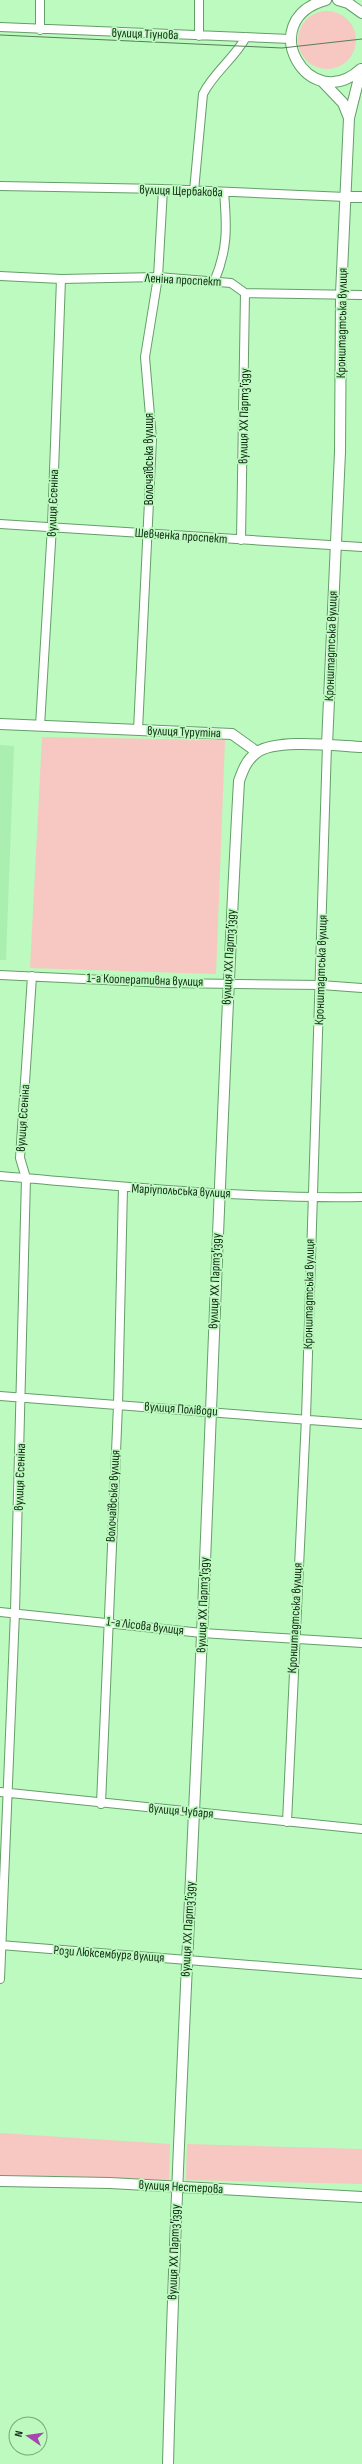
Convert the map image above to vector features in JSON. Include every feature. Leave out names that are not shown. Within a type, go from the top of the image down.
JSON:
[{"type":"street","points":[[40,0],[40,30]]},
{"type":"street","points":[[199,0],[199,36]]},
{"type":"street","points":[[326,0],[310,3],[298,18],[291,39],[296,61],[311,76],[322,80],[343,80],[361,69]]},
{"type":"street","points":[[338,0],[352,3],[362,14]]},
{"type":"street","name":"вулиця Тіунова","points":[[0,27],[40,30],[291,39]]},
{"type":"street","points":[[194,191],[202,94],[210,80],[238,51],[246,37]]},
{"type":"street","name":"Кронштадтська вулиця","points":[[287,1822],[294,1638],[306,1418],[312,1198],[321,985],[327,745],[340,452],[341,294],[349,118],[361,69]]},
{"type":"street","points":[[322,80],[343,103],[349,118]]},
{"type":"street","name":"вулиця Щербакова","points":[[0,186],[163,189],[362,197]]},
{"type":"street","name":"Волочаївська вулиця","points":[[138,730],[152,439],[146,357],[158,277],[163,189]]},
{"type":"street","points":[[214,282],[224,260],[227,230],[224,192]]},
{"type":"street","name":"Леніна проспект","points":[[0,276],[61,279],[158,277],[231,283],[245,293]]},
{"type":"street","name":"вулиця Єсеніна","points":[[40,726],[52,526],[61,279]]},
{"type":"street","points":[[245,293],[362,295]]},
{"type":"street","name":"вулиця XX Партз'їзду","points":[[241,540],[245,293]]},
{"type":"street","name":"Шевченка проспект","points":[[0,524],[52,526],[147,535],[362,547]]},
{"type":"street","name":"вулиця Турутіна","points":[[0,724],[232,734],[257,752]]},
{"type":"street","points":[[257,752],[272,747],[327,745],[362,747]]},
{"type":"street","name":"вулиця XX Партз'їзду","points":[[168,2464],[176,2187],[202,1633],[218,1194],[228,982],[239,781],[246,762],[257,752]]},
{"type":"street","name":"1-а Кооперативна вулиця","points":[[0,975],[167,983],[228,982],[362,988]]},
{"type":"street","name":"вулиця Єсеніна","points":[[0,1979],[4,1792],[15,1612],[22,1398],[26,1178],[20,1158],[32,976]]},
{"type":"street","name":"Маріупольська вулиця","points":[[0,1176],[123,1188],[218,1194],[312,1198],[362,1197]]},
{"type":"street","name":"Волочаївська вулиця","points":[[101,1804],[118,1405],[123,1188]]},
{"type":"street","name":"вулиця Поліводи","points":[[0,1396],[306,1418],[362,1424]]},
{"type":"street","name":"1-а Лісова вулиця","points":[[0,1612],[15,1612],[202,1633],[362,1643]]},
{"type":"street","name":"вулиця Чубаря","points":[[4,1792],[101,1804],[362,1829]]},
{"type":"street","name":"Рози Люксембург вулиця","points":[[1,1945],[362,1974]]},
{"type":"street","name":"вулиця Нестерова","points":[[0,2180],[176,2187],[362,2197]]},
{"type":"shaded area","points":[[321,11],[333,11],[348,19],[356,34],[356,46],[348,61],[333,69],[321,69],[306,61],[298,46],[298,34],[306,19]]},
{"type":"shaded area","points":[[42,737],[225,740],[216,974],[30,968]]},
{"type":"shaded area","points":[[0,745],[14,746],[6,960],[0,960]]},
{"type":"shaded area","points":[[0,2133],[170,2144],[169,2181],[0,2176]]},
{"type":"shaded area","points":[[187,2144],[362,2149],[362,2184],[186,2180]]},
{"type":"tram line","points":[[0,35],[282,48],[362,39]]}]
